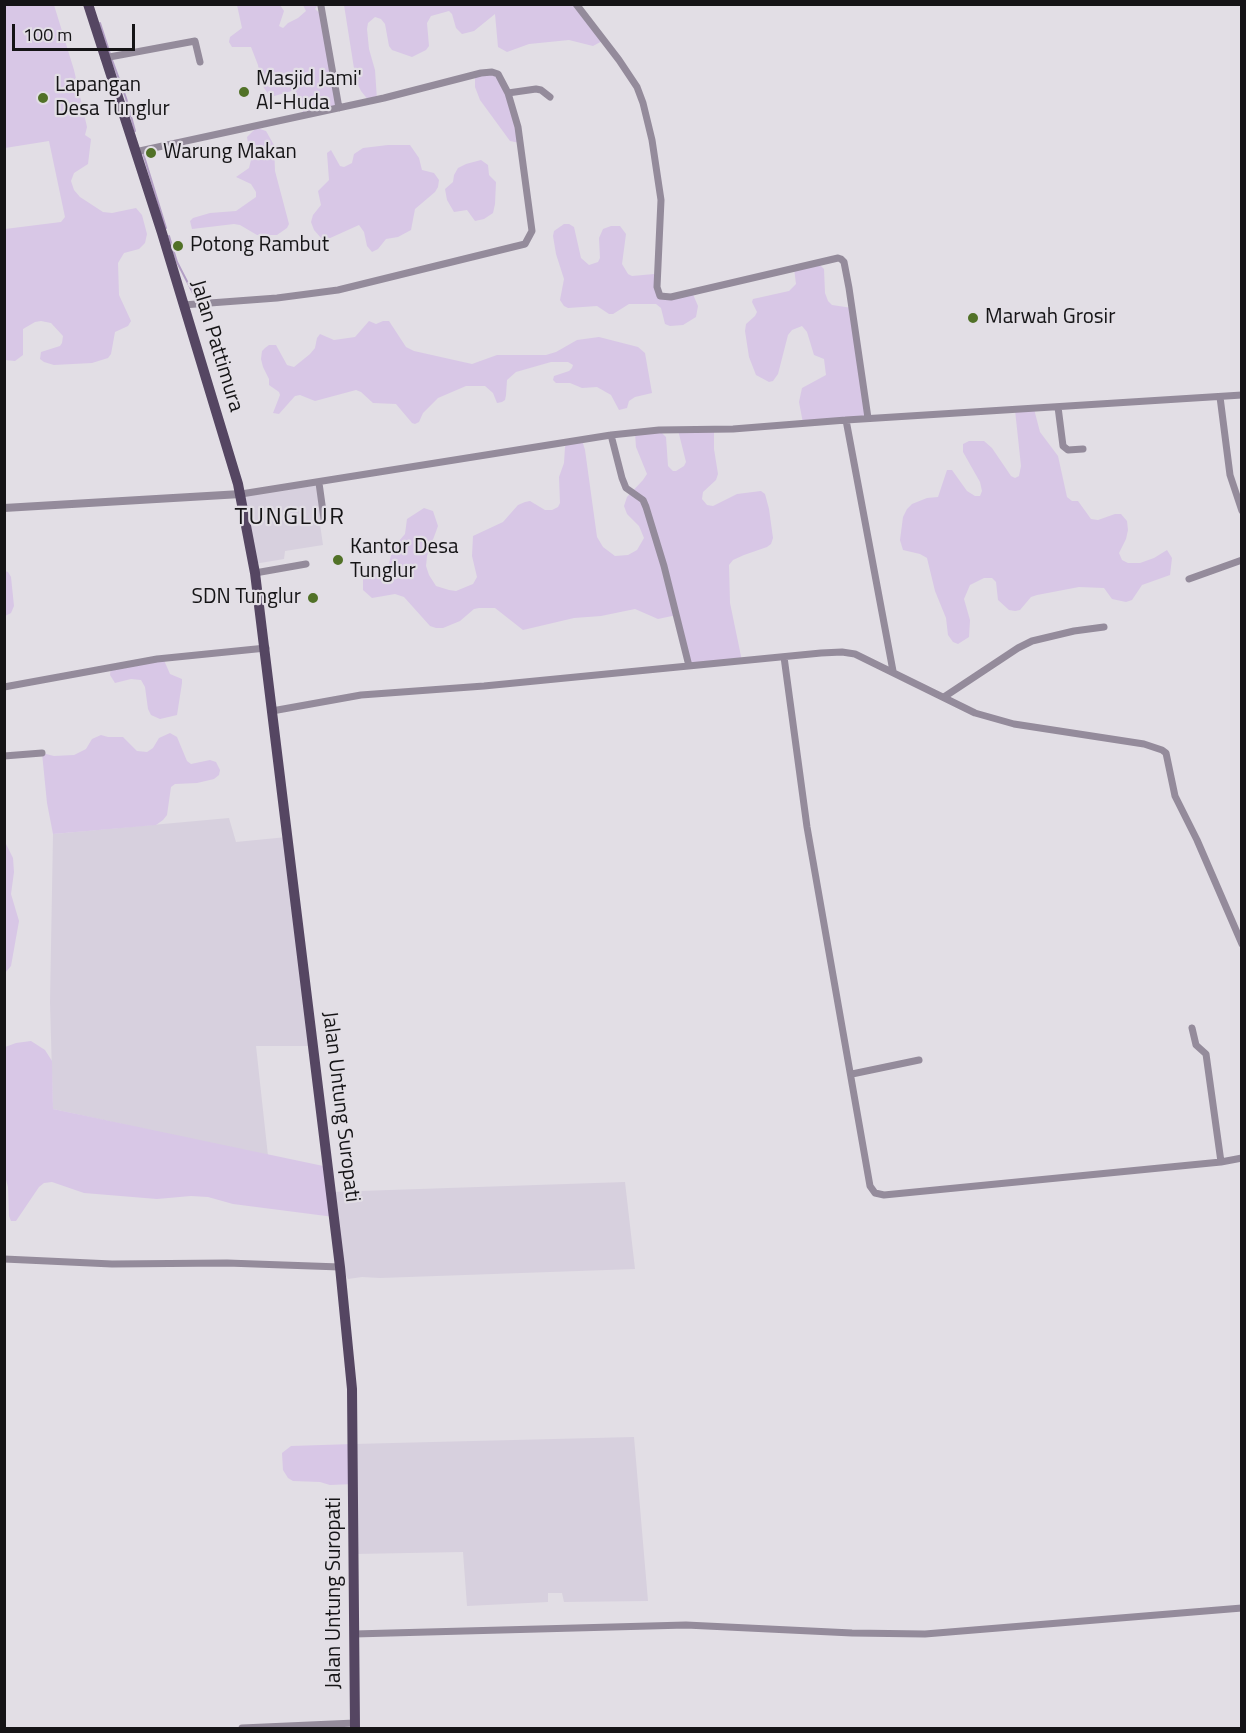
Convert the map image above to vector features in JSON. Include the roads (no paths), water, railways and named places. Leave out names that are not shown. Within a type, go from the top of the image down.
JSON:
[{"type":"main road","name":"Jalan Pattimura","points":[[88,4],[140,151],[183,305],[241,494]]},
{"type":"main road","name":"Jalan Untung Suropati","points":[[241,494],[266,648],[340,1267],[352,1389],[355,1726]]},
{"type":"street","points":[[576,4],[619,60],[637,87],[643,103],[652,140],[661,200],[657,287],[660,296],[671,297],[841,259],[844,262],[849,288],[868,418]]},
{"type":"street","points":[[321,6],[339,108]]},
{"type":"street","points":[[106,58],[195,41],[200,62]]},
{"type":"street","points":[[140,151],[492,72],[498,74],[508,93],[518,127],[532,231],[525,244],[338,290],[277,298],[183,305]]},
{"type":"street","points":[[508,93],[536,89],[541,90],[550,98]]},
{"type":"street","points":[[4,508],[241,494],[611,435],[659,430],[733,429],[868,418],[1242,395]]},
{"type":"street","points":[[1220,397],[1230,475],[1242,511]]},
{"type":"street","points":[[1058,407],[1063,446],[1068,450],[1083,449]]},
{"type":"street","points":[[846,420],[893,671]]},
{"type":"street","points":[[611,435],[621,478],[626,488],[643,500],[646,507],[664,566],[689,666]]},
{"type":"street","points":[[320,483],[324,519]]},
{"type":"street","points":[[1189,579],[1242,560]]},
{"type":"street","points":[[255,573],[306,564]]},
{"type":"street","points":[[944,697],[1032,641],[1104,627]]},
{"type":"street","points":[[4,687],[157,659],[266,648]]},
{"type":"street","points":[[272,711],[361,695],[484,686],[842,652],[855,654],[975,713],[1014,724],[1144,744],[1166,753],[1175,796],[1197,840],[1242,944]]},
{"type":"street","points":[[784,657],[807,827],[870,1186],[875,1193],[884,1195],[1221,1162],[1242,1158]]},
{"type":"street","points":[[4,756],[42,753]]},
{"type":"street","points":[[1192,1028],[1196,1045],[1206,1054],[1221,1162]]},
{"type":"street","points":[[852,1074],[919,1060]]},
{"type":"street","points":[[4,1259],[112,1264],[227,1263],[340,1267]]},
{"type":"street","points":[[354,1634],[686,1625],[925,1634],[1242,1608]]},
{"type":"street","points":[[243,1728],[355,1726]]},
{"type":"waterway","points":[[100,23],[110,54]]},
{"type":"waterway","points":[[112,60],[135,131]]},
{"type":"waterway","points":[[143,153],[166,228]]},
{"type":"waterway","points":[[169,236],[177,262],[193,293],[202,298],[209,298]]},
{"type":"place","name":"Masjid Jami' Al-Huda","points":[[244,92]]},
{"type":"place","name":"Lapangan Desa Tunglur","points":[[43,98]]},
{"type":"place","name":"Warung Makan","points":[[151,153]]},
{"type":"place","name":"Potong Rambut","points":[[178,246]]},
{"type":"place","name":"Marwah Grosir","points":[[973,318]]},
{"type":"place","name":"Kantor Desa Tunglur","points":[[338,560]]},
{"type":"place","name":"SDN Tunglur","points":[[313,598]]},
{"type":"district","name":"TUNGLUR","points":[[290,518]]}]
